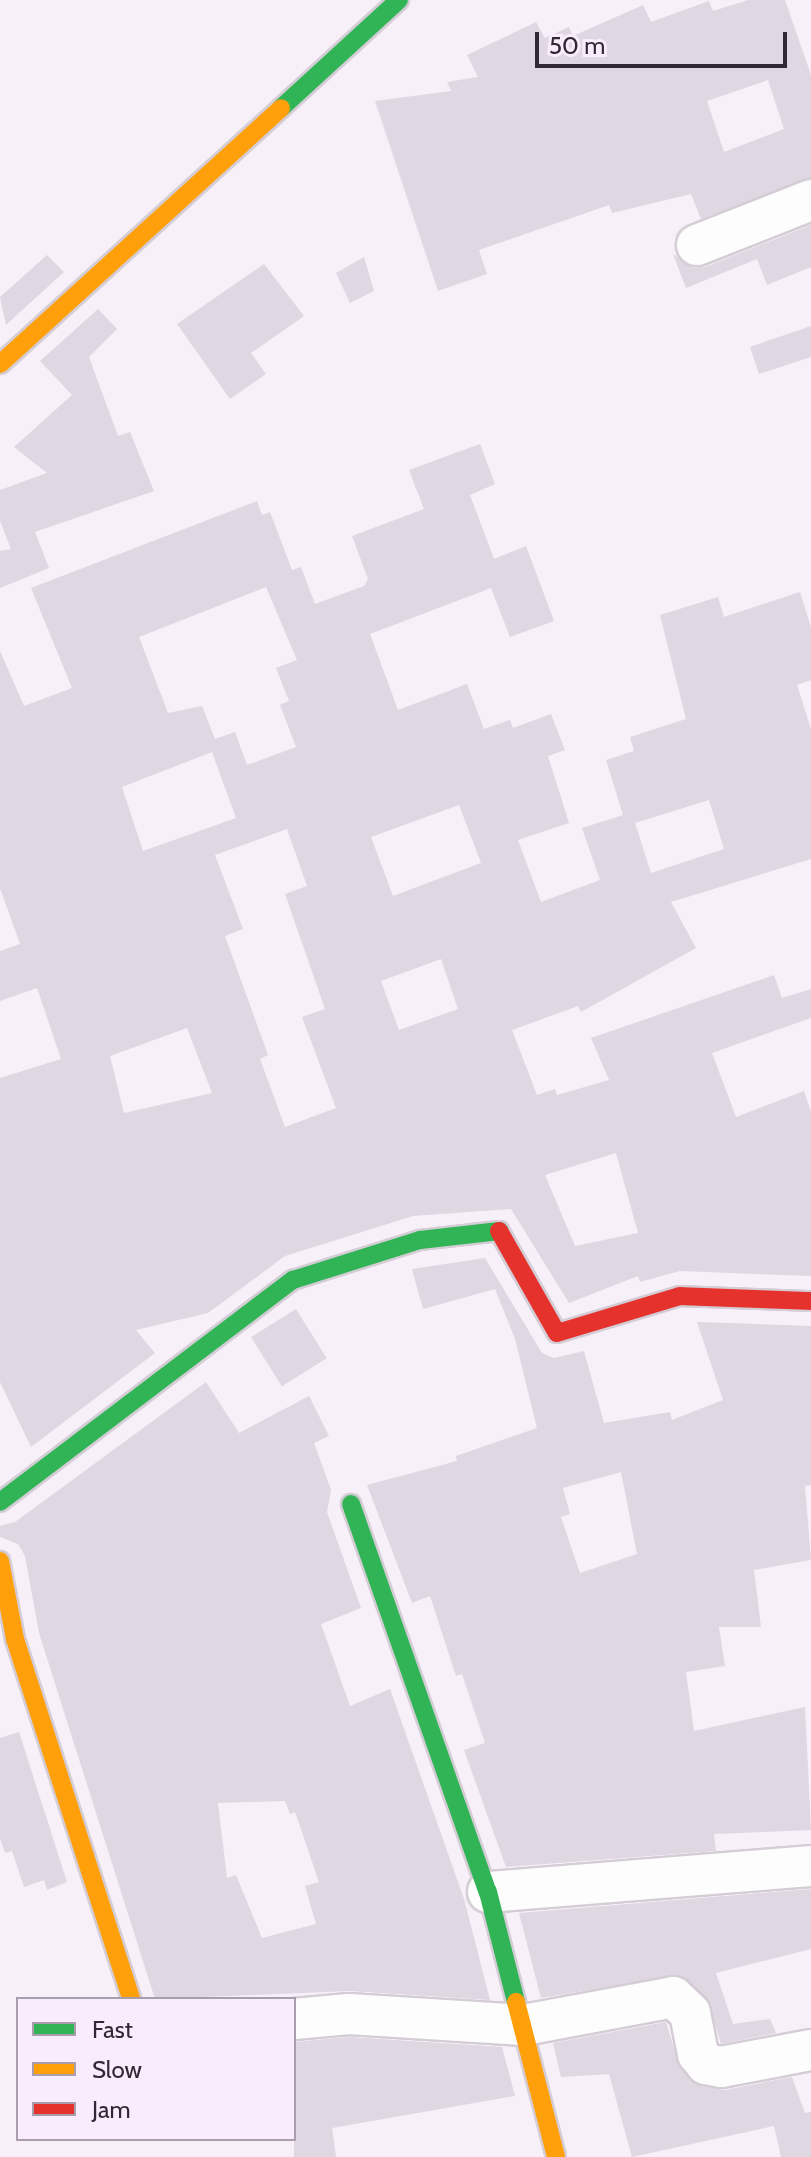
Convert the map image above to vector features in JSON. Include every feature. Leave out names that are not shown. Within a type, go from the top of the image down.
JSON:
[{"type":"street","points":[[0,364],[399,0]]},
{"type":"street","points":[[697,245],[811,200]]},
{"type":"street","points":[[0,1502],[293,1280],[420,1240],[499,1231],[557,1333],[680,1296],[811,1301]]},
{"type":"street","points":[[351,1504],[488,1892],[556,2157]]},
{"type":"street","points":[[0,1561],[15,1639],[130,1997]]},
{"type":"street","points":[[488,1892],[811,1866]]},
{"type":"street","points":[[296,2019],[349,2014],[524,2025],[673,1997],[690,2013],[698,2054],[706,2064],[721,2067],[811,2050]]},
{"type":"building","points":[[748,0],[785,0],[811,75],[811,178],[701,219],[691,194],[612,213],[609,205],[479,250],[487,274],[438,291],[375,101],[451,91],[447,82],[478,77],[467,55],[536,22],[545,38],[569,27],[573,36],[643,5],[651,22],[709,1],[713,11]],"holes":[[[768,80],[784,129],[724,152],[707,101]]]},
{"type":"building","points":[[811,225],[811,267],[767,285],[757,259],[686,288],[673,254],[693,268],[705,267]]},
{"type":"building","points":[[47,255],[64,272],[6,325],[0,297]]},
{"type":"building","points":[[364,257],[374,291],[350,303],[336,273]]},
{"type":"building","points":[[264,264],[304,316],[251,353],[266,374],[230,399],[177,324]]},
{"type":"building","points":[[98,309],[117,329],[89,357],[118,436],[130,432],[154,491],[35,532],[49,568],[0,588],[0,551],[11,549],[0,521],[0,490],[47,473],[14,447],[72,395],[40,361]]},
{"type":"building","points":[[811,326],[811,357],[759,374],[750,347]]},
{"type":"building","points":[[480,444],[495,484],[470,495],[494,559],[526,546],[554,621],[510,637],[491,588],[370,634],[398,710],[467,684],[484,729],[510,720],[513,728],[551,714],[565,750],[548,756],[569,823],[518,840],[541,902],[600,880],[582,828],[623,815],[606,760],[634,751],[630,737],[686,719],[660,615],[718,597],[724,617],[800,592],[811,627],[811,680],[797,685],[811,729],[811,859],[671,902],[696,948],[581,1012],[578,1006],[512,1030],[537,1095],[555,1089],[557,1095],[609,1080],[591,1038],[774,975],[782,998],[811,989],[811,1018],[712,1053],[736,1117],[804,1091],[811,1112],[811,1276],[680,1271],[640,1282],[638,1276],[569,1303],[511,1209],[413,1216],[285,1256],[208,1313],[136,1330],[155,1353],[31,1447],[0,1382],[0,1078],[61,1059],[37,988],[0,1001],[0,951],[20,944],[0,888],[0,651],[24,706],[72,688],[31,588],[257,501],[262,515],[270,512],[292,570],[301,567],[315,604],[364,586],[368,579],[352,536],[424,509],[409,470]],"holes":[[[266,587],[297,660],[276,668],[289,701],[280,705],[296,747],[247,765],[235,732],[215,739],[202,706],[168,713],[139,637]],[[212,752],[236,818],[143,851],[122,787]],[[709,800],[724,849],[651,873],[635,823]],[[459,805],[481,863],[393,896],[371,837]],[[287,829],[307,886],[285,894],[325,1009],[302,1017],[336,1108],[285,1127],[260,1059],[268,1055],[225,936],[243,929],[215,855]],[[441,959],[458,1009],[399,1030],[381,981]],[[187,1028],[212,1093],[124,1113],[110,1056]],[[616,1153],[638,1233],[575,1246],[545,1175]]]},
{"type":"building","points":[[485,1258],[542,1353],[554,1358],[584,1351],[604,1423],[670,1412],[672,1420],[723,1400],[697,1322],[811,1326],[811,1485],[805,1486],[811,1560],[754,1570],[761,1627],[719,1627],[725,1666],[686,1672],[694,1731],[805,1707],[811,1830],[714,1834],[716,1851],[506,1867],[464,1750],[485,1743],[462,1674],[456,1676],[430,1596],[412,1603],[367,1485],[457,1461],[456,1456],[537,1428],[515,1339],[495,1289],[423,1309],[412,1269]],"holes":[[[621,1472],[637,1554],[580,1573],[561,1517],[570,1514],[563,1488]]]},
{"type":"building","points":[[296,1309],[327,1358],[282,1386],[251,1337]]},
{"type":"building","points":[[206,1382],[239,1433],[309,1396],[329,1436],[314,1443],[331,1490],[327,1512],[361,1608],[321,1624],[350,1706],[390,1689],[464,1899],[490,2000],[350,1991],[154,1997],[39,1633],[25,1556],[18,1544],[0,1537],[0,1526],[15,1522]],"holes":[[[285,1801],[290,1814],[295,1812],[319,1882],[305,1886],[316,1924],[262,1938],[236,1875],[227,1878],[218,1803]]]},
{"type":"building","points":[[19,1732],[67,1882],[47,1890],[44,1880],[24,1887],[12,1851],[5,1853],[0,1839],[0,1738]]},
{"type":"building","points":[[811,1889],[811,1949],[716,1973],[733,2024],[770,2019],[776,2033],[721,2044],[706,1997],[679,1975],[541,1998],[519,1913]]},
{"type":"building","points":[[666,2022],[680,2068],[701,2086],[725,2090],[792,2077],[805,2113],[811,2112],[811,2157],[781,2157],[774,2126],[632,2157],[609,2074],[561,2077],[553,2043]]},
{"type":"building","points":[[349,2037],[502,2047],[515,2096],[332,2128],[336,2157],[294,2157],[296,2042]]},
{"type":"traffic: fast","points":[[281,108],[399,0]]},
{"type":"traffic: fast","points":[[0,1502],[293,1280],[420,1240],[499,1231]]},
{"type":"traffic: fast","points":[[351,1504],[488,1892],[516,2002]]},
{"type":"traffic: slow","points":[[0,364],[281,108]]},
{"type":"traffic: slow","points":[[0,1561],[15,1639],[130,1997]]},
{"type":"traffic: slow","points":[[516,2002],[556,2157]]},
{"type":"traffic: jam","points":[[499,1231],[557,1333],[680,1296],[811,1301]]}]
